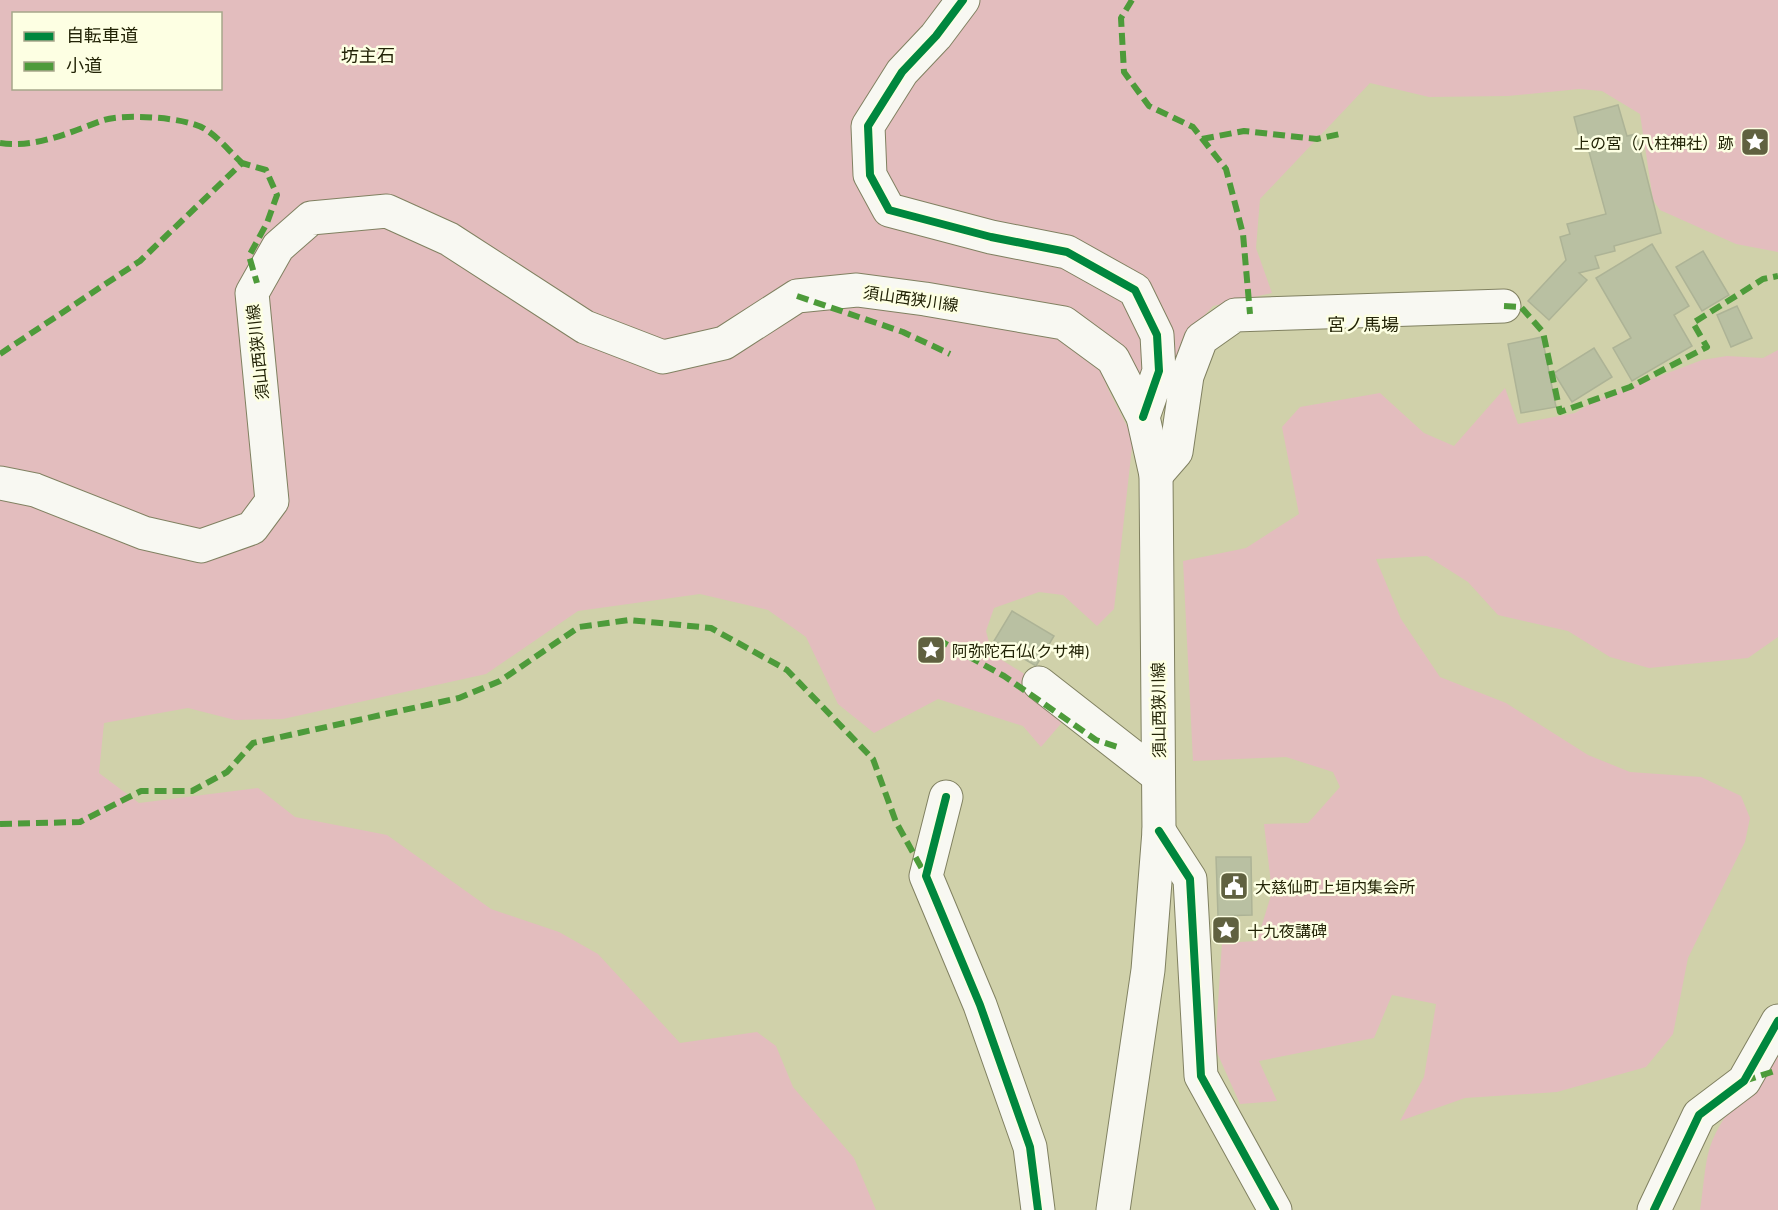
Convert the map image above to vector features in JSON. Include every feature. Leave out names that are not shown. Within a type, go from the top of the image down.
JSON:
[{"type":"main road","points":[[963,0],[936,36],[902,72],[868,126],[870,175],[889,210],[991,237],[1067,252],[1135,290],[1157,335],[1159,371],[1143,417]]},
{"type":"main road","name":"須山西狭川線","points":[[0,483],[35,490],[144,533],[201,546],[252,528],[272,501],[252,293],[278,247],[311,218],[387,211],[449,239],[585,327],[663,357],[724,343],[797,296],[857,290],[925,299],[1064,323],[1113,359],[1143,417],[1156,475],[1159,831],[1148,970],[1113,1210]]},
{"type":"main road","points":[[1156,475],[1176,452],[1187,376],[1201,339],[1235,315],[1504,306]]},
{"type":"main road","points":[[1039,683],[1158,776]]},
{"type":"main road","points":[[946,797],[926,876],[980,1005],[1029,1147],[1038,1210]]},
{"type":"main road","points":[[1159,831],[1190,879],[1201,1076],[1275,1210]]},
{"type":"main road","points":[[1654,1210],[1699,1115],[1744,1081],[1778,1022]]},
{"type":"shaded area","points":[[0,0],[1778,0],[1778,252],[1736,244],[1660,210],[1653,200],[1640,114],[1602,91],[1579,89],[1508,96],[1429,97],[1370,83],[1260,199],[1256,248],[1272,293],[1213,306],[1185,337],[1174,383],[1106,385],[1133,438],[1114,609],[1097,626],[1063,595],[1039,592],[994,608],[986,631],[992,654],[1076,706],[1041,747],[1023,726],[938,699],[874,733],[838,704],[806,637],[768,610],[700,594],[578,611],[486,674],[283,719],[235,720],[188,708],[104,723],[99,773],[139,803],[258,788],[295,817],[387,835],[491,909],[559,932],[598,954],[680,1043],[757,1032],[776,1046],[793,1087],[854,1158],[876,1210],[0,1210]]},
{"type":"shaded area","points":[[1778,350],[1778,637],[1748,658],[1649,668],[1610,657],[1568,631],[1498,615],[1468,582],[1427,556],[1376,559],[1401,619],[1440,677],[1506,703],[1588,755],[1630,772],[1701,777],[1741,796],[1750,818],[1745,842],[1688,958],[1673,1034],[1646,1067],[1557,1092],[1465,1098],[1400,1121],[1424,1077],[1436,1004],[1392,995],[1374,1038],[1259,1061],[1277,1101],[1240,1104],[1215,1048],[1222,943],[1257,941],[1272,892],[1264,824],[1308,823],[1340,787],[1333,772],[1286,757],[1193,761],[1183,561],[1246,548],[1299,514],[1282,427],[1300,407],[1380,393],[1424,433],[1454,446],[1505,388],[1518,424],[1575,413],[1596,400],[1702,360],[1727,356],[1763,358]]},
{"type":"shaded area","points":[[1778,1050],[1778,1210],[1700,1210],[1708,1154],[1713,1140],[1728,1112]]},
{"type":"building","points":[[1618,105],[1627,136],[1636,134],[1661,233],[1614,246],[1615,251],[1595,256],[1599,268],[1579,273],[1587,280],[1549,320],[1528,301],[1566,260],[1560,237],[1570,234],[1567,224],[1606,214],[1588,148],[1582,149],[1574,117]]},
{"type":"building","points":[[1652,244],[1689,306],[1674,315],[1692,346],[1632,381],[1613,348],[1631,338],[1596,278]]},
{"type":"building","points":[[1703,251],[1729,295],[1702,311],[1676,267]]},
{"type":"building","points":[[1737,306],[1752,338],[1731,347],[1717,315]]},
{"type":"building","points":[[1542,337],[1556,407],[1521,413],[1508,344]]},
{"type":"building","points":[[1594,348],[1612,377],[1572,402],[1554,373]]},
{"type":"building","points":[[1012,611],[1054,636],[1036,666],[994,641]]},
{"type":"building","name":"大慈仙町上垣内集会所","points":[[1216,857],[1251,857],[1252,915],[1218,916]]},
{"type":"marked path","points":[[1132,0],[1121,18],[1124,72],[1149,106],[1193,127],[1226,169],[1243,234],[1250,314]]},
{"type":"marked path","points":[[0,143],[39,141],[64,135],[101,121],[123,117],[169,119],[205,129],[242,163]]},
{"type":"marked path","points":[[1202,139],[1244,131],[1317,139],[1340,134]]},
{"type":"marked path","points":[[0,354],[140,261],[242,163],[266,170],[277,195],[267,223],[249,256],[257,283]]},
{"type":"marked path","points":[[1504,306],[1521,307],[1543,332],[1560,412],[1630,387],[1707,347],[1693,323],[1763,279],[1778,276]]},
{"type":"marked path","points":[[797,296],[903,332],[950,354]]},
{"type":"marked path","points":[[0,824],[80,822],[141,791],[192,791],[227,772],[253,743],[459,698],[500,681],[579,627],[629,620],[711,628],[787,670],[873,759],[896,822],[926,876]]},
{"type":"marked path","points":[[937,639],[1004,676],[1096,740],[1121,748]]},
{"type":"marked path","points":[[1744,1081],[1778,1070]]},
{"type":"cycle path","points":[[963,0],[936,36],[902,72],[868,126],[870,175],[889,210],[991,237],[1067,252],[1135,290],[1157,335],[1159,371],[1143,417]]},
{"type":"cycle path","points":[[946,797],[926,876],[980,1005],[1030,1147],[1038,1210]]},
{"type":"cycle path","points":[[1159,831],[1190,879],[1201,1076],[1275,1210]]},
{"type":"cycle path","points":[[1654,1210],[1699,1115],[1744,1081],[1778,1021]]},
{"type":"place","name":"上の宮（八柱神社）跡","points":[[1755,142]]},
{"type":"place","name":"阿弥陀石仏(クサ神)","points":[[931,650]]},
{"type":"place","name":"大慈仙町上垣内集会所","points":[[1234,886]]},
{"type":"place","name":"十九夜講碑","points":[[1226,930]]},
{"type":"district","name":"坊主石","points":[[368,55]]},
{"type":"district","name":"宮ノ馬場","points":[[1363,324]]}]
